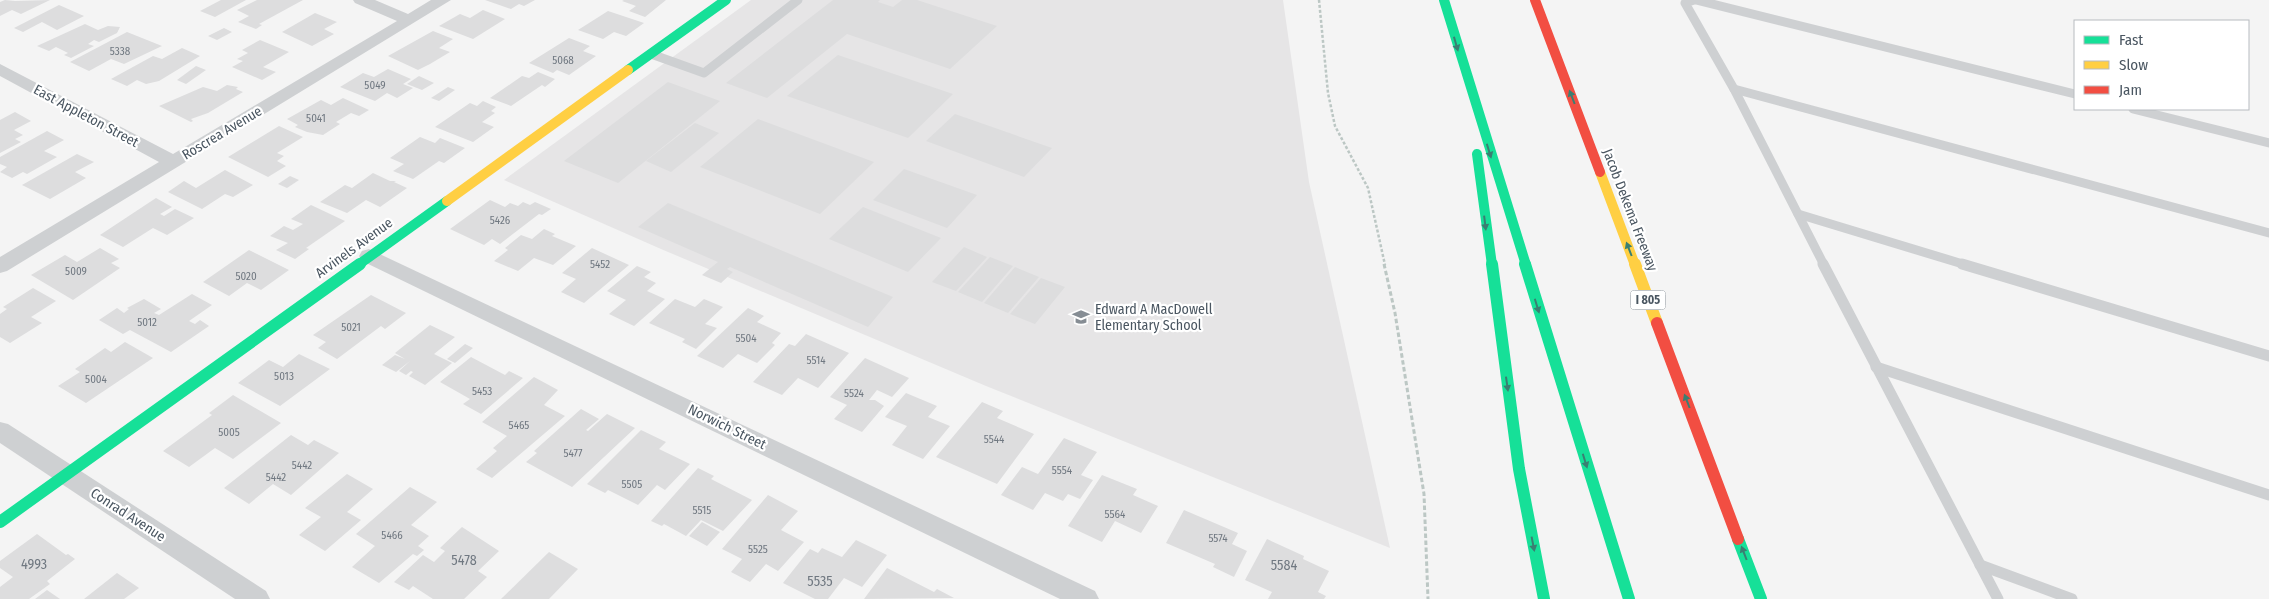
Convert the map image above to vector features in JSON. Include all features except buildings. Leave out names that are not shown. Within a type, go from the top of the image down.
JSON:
[{"type":"main road","name":"Arvinels Avenue","points":[[0,522],[726,0]]},
{"type":"main road","points":[[1444,0],[1469,88],[1628,599]]},
{"type":"main road","name":"Jacob Dekema Freeway","points":[[1535,0],[1761,599]]},
{"type":"main road","points":[[1469,88],[1490,262],[1519,469],[1544,599]]},
{"type":"street","points":[[361,0],[409,20]]},
{"type":"street","name":"Roscrea Avenue","points":[[0,266],[443,0]]},
{"type":"street","name":"East Appleton Street","points":[[0,69],[173,162]]},
{"type":"street","name":"Norwich Street","points":[[369,256],[1086,599]]},
{"type":"street","name":"Conrad Avenue","points":[[0,431],[257,599]]},
{"type":"lane","points":[[651,54],[704,73],[798,0]]},
{"type":"lane","points":[[1998,599],[1734,90],[1685,3],[1695,0],[2074,94]]},
{"type":"lane","points":[[1734,90],[2269,233]]},
{"type":"lane","points":[[2137,110],[2269,142]]},
{"type":"lane","points":[[1798,214],[2269,356]]},
{"type":"lane","points":[[1876,367],[2269,494]]},
{"type":"lane","points":[[1980,565],[2072,599]]},
{"type":"path","points":[[1320,0],[1328,93],[1335,126],[1368,188],[1395,313],[1424,494],[1428,599]]},
{"type":"shaded area","name":"Edward A MacDowell Elementary School","points":[[751,0],[1283,0],[1309,182],[1390,548],[986,386],[661,249],[504,180]]},
{"type":"traffic: fast","points":[[628,70],[726,0]]},
{"type":"traffic: fast","points":[[1444,0],[1629,599]]},
{"type":"traffic: fast","points":[[1477,154],[1519,469],[1544,599]]},
{"type":"traffic: fast","points":[[0,522],[447,201]]},
{"type":"traffic: fast","points":[[1738,539],[1761,599]]},
{"type":"traffic: slow","points":[[447,201],[628,70]]},
{"type":"traffic: slow","points":[[1600,172],[1657,323]]},
{"type":"traffic: jam","points":[[1535,0],[1600,172]]},
{"type":"traffic: jam","points":[[1657,323],[1738,539]]},
{"type":"place","name":"Edward A MacDowell Elementary School","points":[[1081,317]]}]
